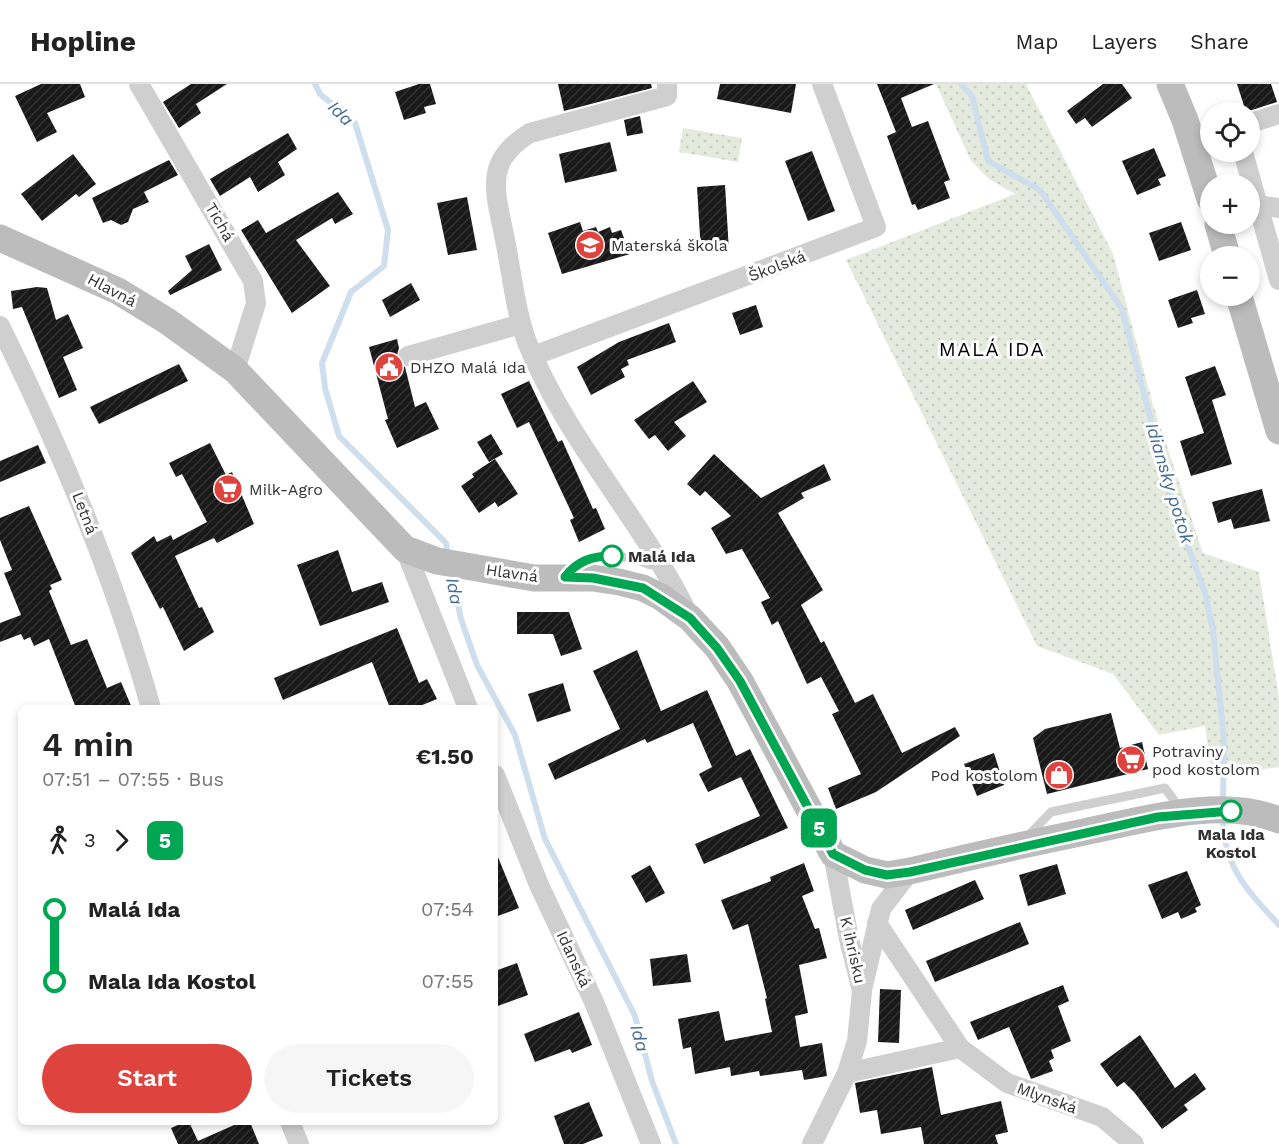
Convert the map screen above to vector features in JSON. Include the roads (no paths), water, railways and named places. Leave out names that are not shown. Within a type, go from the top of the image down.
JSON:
[{"type":"main road","points":[[1170,84],[1185,120],[1202,174]]},
{"type":"main road","name":"Hlavná","points":[[0,238],[118,291],[167,321],[235,369],[405,549],[437,561],[534,578],[593,578],[649,569],[717,648],[740,681],[833,854]]},
{"type":"main road","points":[[1242,306],[1279,431]]},
{"type":"main road","points":[[833,854],[887,875],[910,872],[1020,846],[1194,813],[1239,811],[1277,818]]},
{"type":"street","name":"Tichá","points":[[139,84],[253,280],[256,303],[235,369]]},
{"type":"street","points":[[649,569],[533,356],[521,324],[495,177],[504,157],[514,143],[530,133],[667,96],[667,84]]},
{"type":"street","name":"Školská","points":[[533,356],[876,228],[822,84]]},
{"type":"street","points":[[1260,120],[1279,114]]},
{"type":"street","points":[[1260,205],[1279,208]]},
{"type":"street","points":[[1260,224],[1279,280]]},
{"type":"street","points":[[408,356],[521,324]]},
{"type":"street","name":"Letná","points":[[0,326],[48,424],[89,522],[150,705]]},
{"type":"street","points":[[405,549],[467,705]]},
{"type":"street","name":"Idanská","points":[[498,782],[539,885],[594,1002],[651,1144]]},
{"type":"street","name":"K ihrisku","points":[[812,1144],[847,1073],[858,1041],[862,991],[849,939],[833,854]]},
{"type":"street","points":[[862,991],[881,909],[910,872]]},
{"type":"street","name":"Mlynská","points":[[877,923],[960,1048],[1007,1083],[1102,1118],[1134,1144]]},
{"type":"street","points":[[847,1073],[960,1048]]},
{"type":"street","points":[[291,1125],[299,1144]]},
{"type":"waterway","name":"Ida","points":[[315,84],[320,94],[355,123],[388,230],[384,266],[351,292],[322,363],[325,388],[339,436],[446,543],[448,557]]},
{"type":"waterway","name":"Idiansky potok","points":[[961,84],[972,96],[988,161],[1040,190],[1122,309],[1172,502],[1205,593],[1213,630],[1224,740],[1223,803]]},
{"type":"waterway","name":"Ida","points":[[451,570],[461,619],[477,665],[515,735],[545,839],[635,1016],[652,1081],[676,1144]]},
{"type":"waterway","name":"Idiansky potok","points":[[1223,816],[1224,834],[1232,864],[1247,889],[1279,925]]},
{"type":"place","name":"Materská škola","points":[[590,245]]},
{"type":"place","name":"DHZO Malá Ida","points":[[389,367]]},
{"type":"place","name":"Milk-Agro","points":[[228,489]]},
{"type":"place","name":"Malá Ida","points":[[612,556]]},
{"type":"place","name":"Potraviny pod kostolom","points":[[1131,760]]},
{"type":"place","name":"Pod kostolom","points":[[1059,775]]},
{"type":"place","name":"Mala Ida Kostol","points":[[1231,811]]},
{"type":"district","name":"MALÁ IDA","points":[[992,349]]}]
